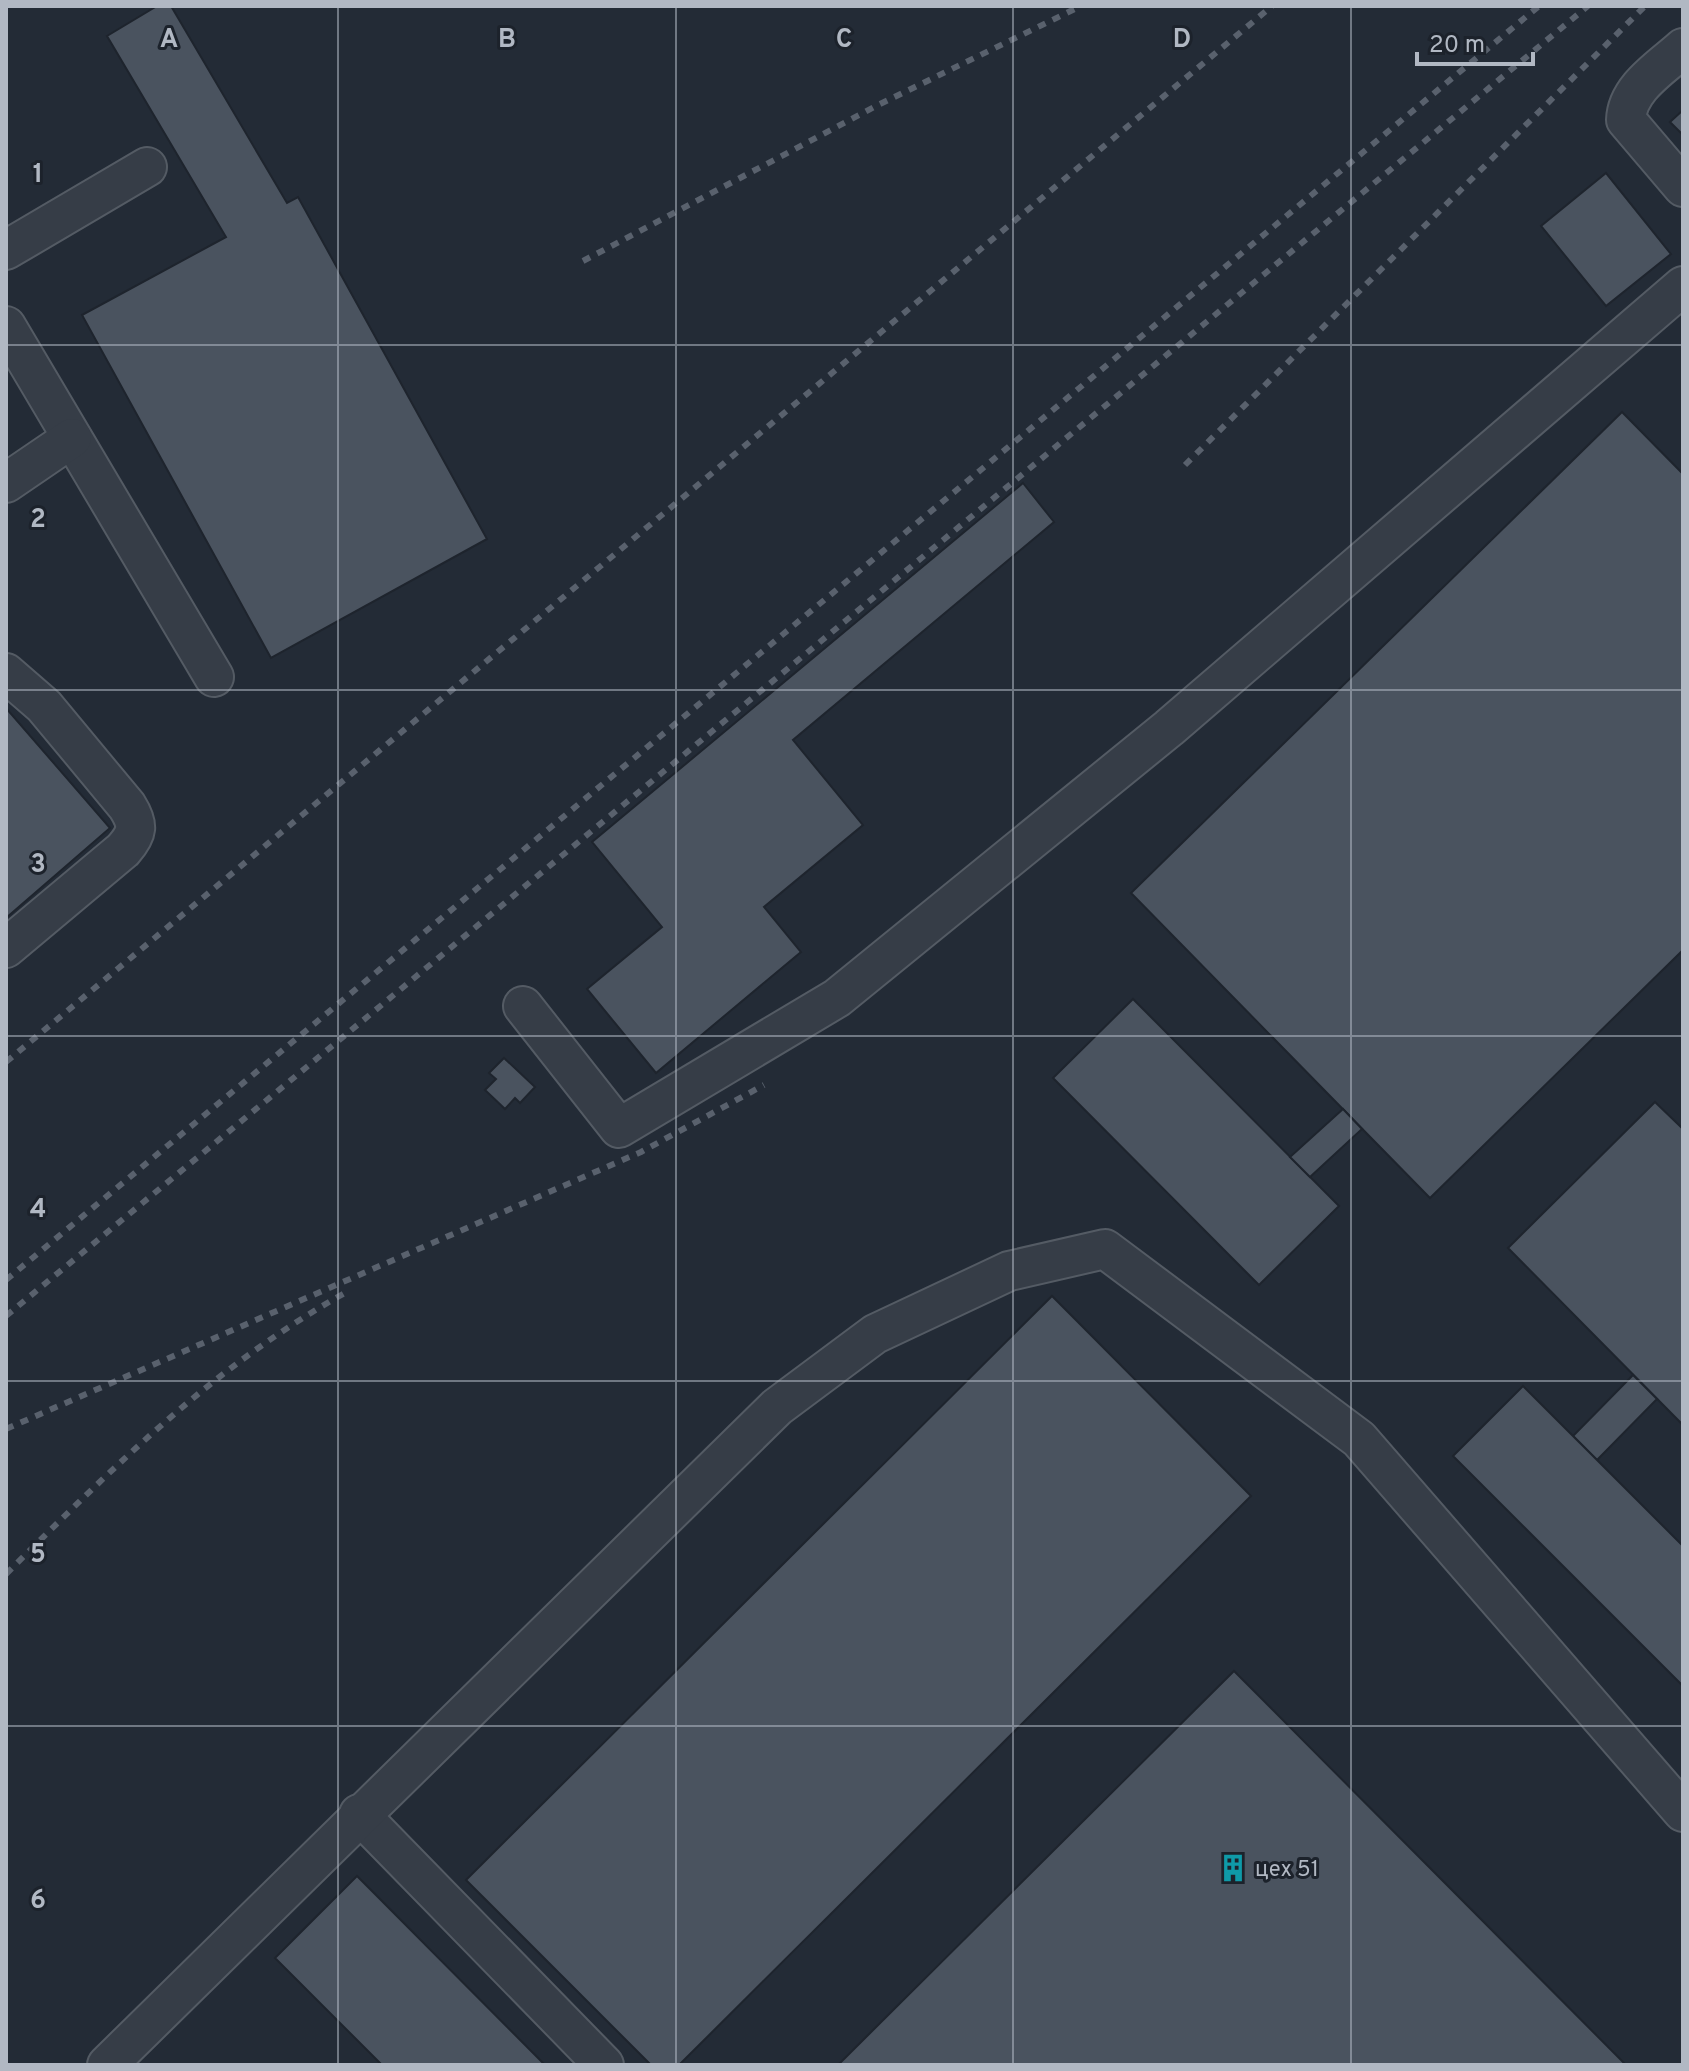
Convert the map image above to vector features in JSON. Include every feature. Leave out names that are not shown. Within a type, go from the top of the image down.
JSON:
[{"type":"lane","points":[[1683,48],[1637,89],[1627,104],[1626,120],[1683,187]]},
{"type":"lane","points":[[6,250],[147,167]]},
{"type":"lane","points":[[523,1006],[619,1128],[837,998],[1169,728],[1683,286]]},
{"type":"lane","points":[[6,326],[214,677]]},
{"type":"lane","points":[[6,483],[72,438]]},
{"type":"lane","points":[[6,673],[44,706],[127,806],[137,823],[135,836],[123,850],[6,948]]},
{"type":"lane","points":[[107,2065],[359,1814],[777,1407],[875,1334],[1009,1271],[1105,1249],[1359,1439],[1683,1812]]},
{"type":"lane","points":[[359,1814],[604,2065]]},
{"type":"building","points":[[157,6],[171,6],[287,203],[298,197],[487,539],[271,658],[82,315],[226,237],[107,36]]},
{"type":"building","points":[[1683,110],[1683,135],[1670,122]]},
{"type":"building","points":[[1606,173],[1671,254],[1606,306],[1541,226]]},
{"type":"building","points":[[1622,412],[1683,474],[1683,950],[1430,1198],[1131,893]]},
{"type":"building","points":[[1023,483],[1054,522],[793,740],[863,825],[764,907],[801,952],[656,1073],[587,989],[662,927],[592,842]]},
{"type":"building","points":[[6,708],[110,828],[6,918]]},
{"type":"building","points":[[1133,999],[1339,1206],[1259,1285],[1053,1078]]},
{"type":"building","points":[[504,1058],[535,1087],[520,1103],[515,1098],[505,1109],[485,1090],[496,1079],[489,1073]]},
{"type":"building","points":[[1655,1102],[1683,1129],[1683,1425],[1508,1248]]},
{"type":"building","points":[[1343,1109],[1362,1129],[1310,1177],[1290,1157]]},
{"type":"building","points":[[1052,1296],[1251,1496],[679,2065],[651,2065],[466,1880]]},
{"type":"building","points":[[1633,1375],[1657,1399],[1597,1460],[1573,1436]]},
{"type":"building","points":[[1523,1386],[1683,1546],[1683,1686],[1453,1456]]},
{"type":"building","name":"цех 51","points":[[1234,1671],[1626,2065],[838,2065]]},
{"type":"building","points":[[357,1876],[545,2065],[382,2065],[275,1958]]},
{"type":"railway","points":[[583,261],[880,104],[1081,6]]},
{"type":"railway","points":[[6,1062],[1272,6]]},
{"type":"railway","points":[[6,1280],[1539,6]]},
{"type":"railway","points":[[6,1316],[1588,6]]},
{"type":"railway","points":[[1185,465],[1645,6]]},
{"type":"railway","points":[[6,1429],[641,1152],[764,1085]]},
{"type":"railway","points":[[6,1574],[87,1494],[210,1384],[300,1320],[350,1290]]},
{"type":"place","name":"цех 51","points":[[1233,1868]]}]
